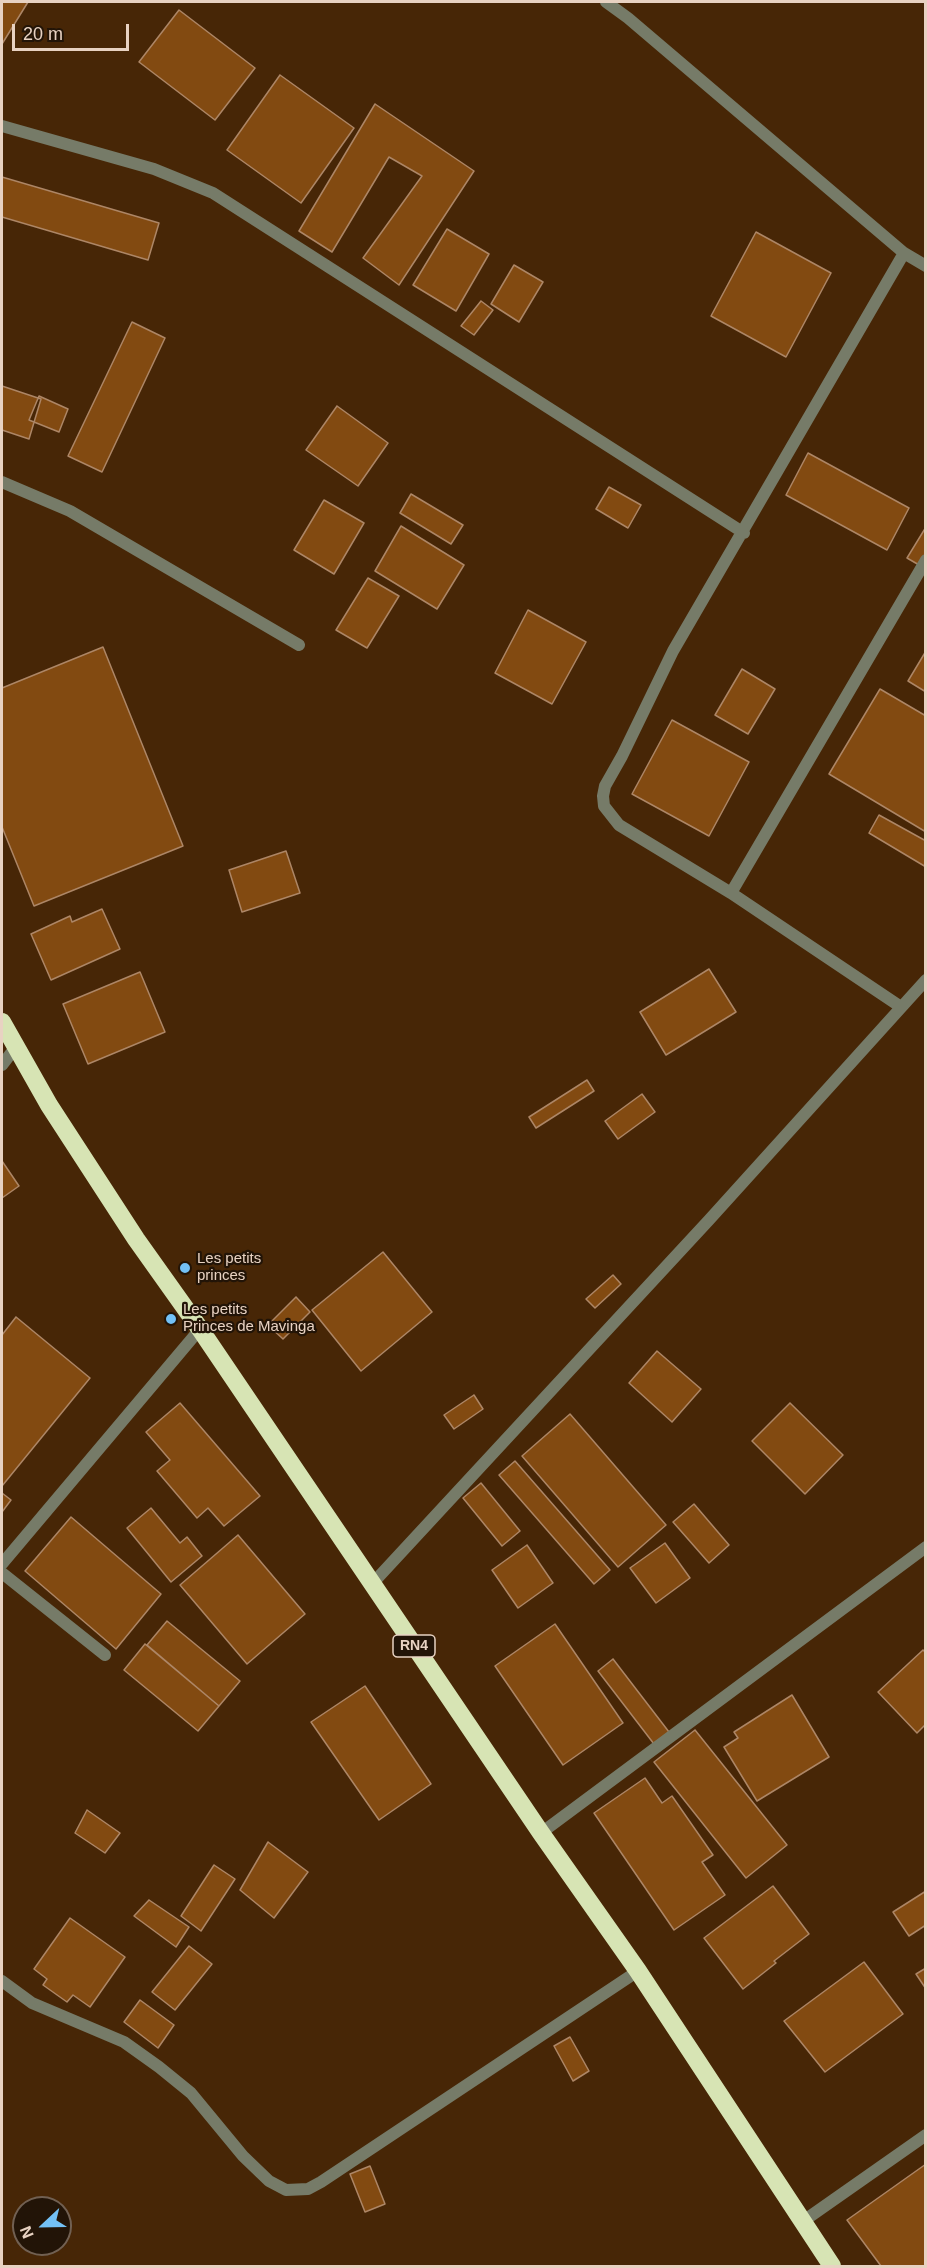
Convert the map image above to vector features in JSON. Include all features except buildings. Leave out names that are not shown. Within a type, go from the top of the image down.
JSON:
[{"type":"highway","name":"RN4","points":[[2,1022],[49,1105],[111,1201],[541,1833],[638,1971],[832,2266]]},
{"type":"street","points":[[606,2],[628,18],[904,253],[926,266]]},
{"type":"street","points":[[2,126],[154,169],[213,193],[744,532]]},
{"type":"street","points":[[900,1007],[731,893],[619,825],[604,806],[603,796],[605,786],[674,651],[904,253]]},
{"type":"street","points":[[2,482],[70,511],[299,645]]},
{"type":"street","points":[[731,893],[926,560]]},
{"type":"street","points":[[372,1584],[701,1229],[926,980]]},
{"type":"street","points":[[2,1065],[15,1048]]},
{"type":"street","points":[[2,1564],[200,1329]]},
{"type":"street","points":[[541,1833],[926,1547]]},
{"type":"street","points":[[2,1573],[105,1655]]},
{"type":"street","points":[[2,1981],[32,2003],[124,2042],[159,2067],[191,2093],[243,2156],[269,2181],[286,2190],[308,2189],[321,2182],[638,1971]]},
{"type":"street","points":[[802,2222],[926,2135]]},
{"type":"place","name":"Les petits princes","points":[[185,1268]]},
{"type":"place","name":"Les petits Princes de Mavinga","points":[[171,1319]]}]
